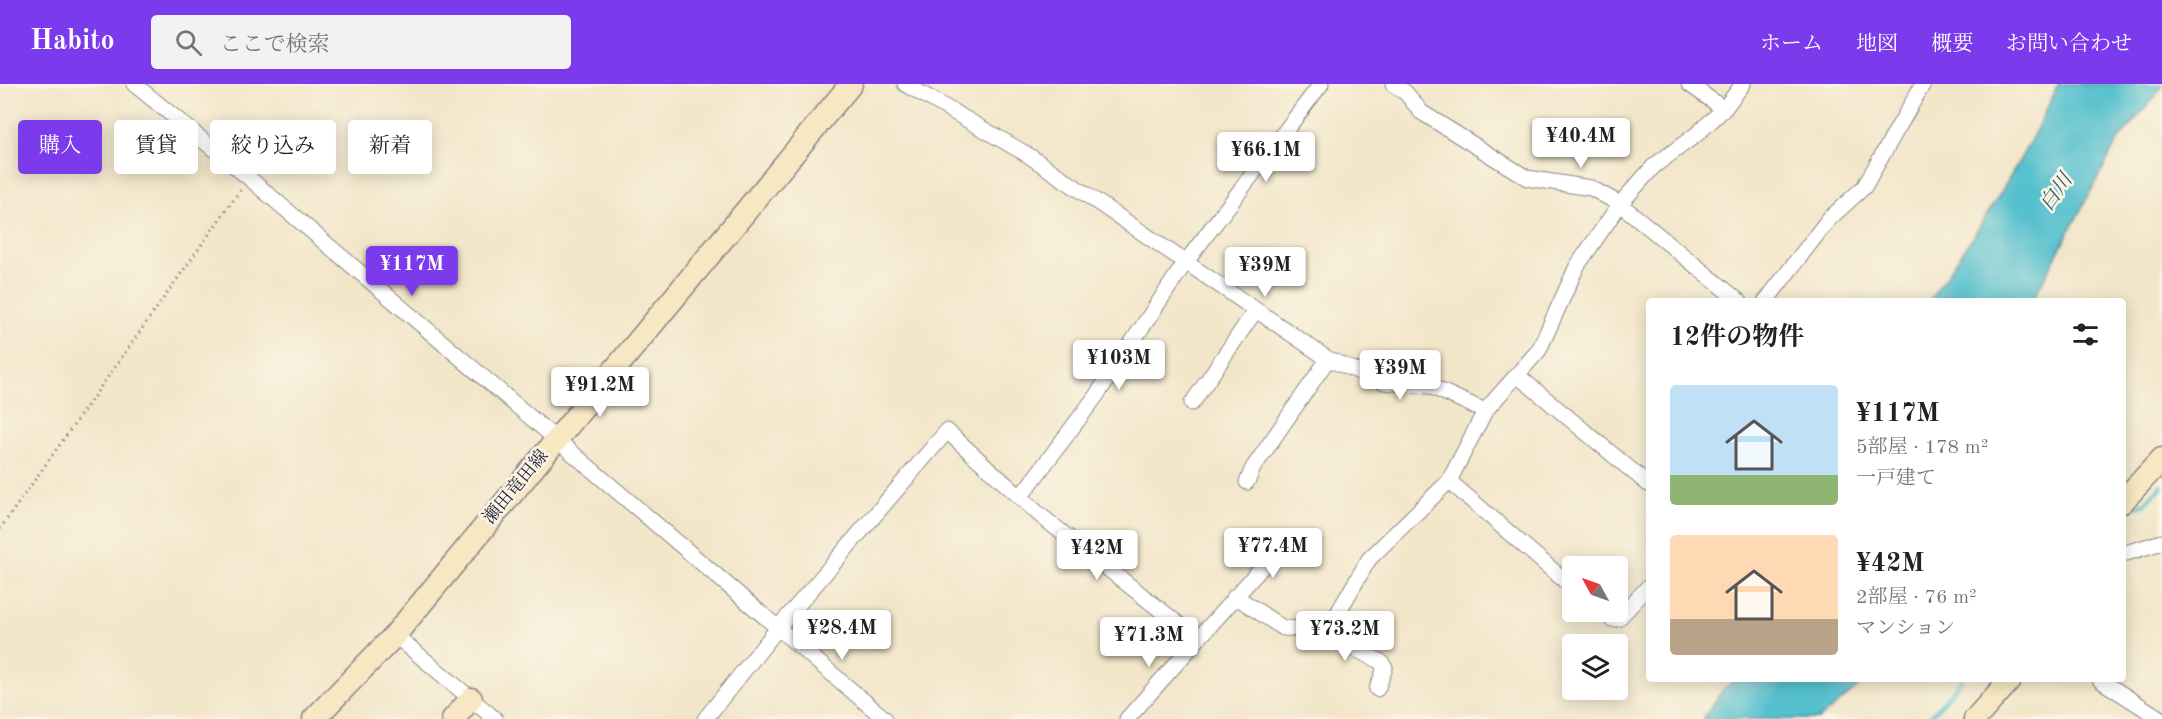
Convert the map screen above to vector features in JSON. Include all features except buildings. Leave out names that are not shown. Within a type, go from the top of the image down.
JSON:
[{"type":"main road","name":"瀬田竜田線","points":[[314,719],[395,635],[851,84]]},
{"type":"main road","points":[[2126,498],[2162,459]]},
{"type":"main road","points":[[1975,719],[2008,682]]},
{"type":"main road","points":[[453,719],[471,699]]},
{"type":"street","points":[[134,84],[249,178],[885,719]]},
{"type":"street","points":[[906,84],[1028,155],[1328,359],[1384,382],[1430,386],[1485,411]]},
{"type":"street","points":[[1021,496],[1096,396],[1185,263],[1321,84]]},
{"type":"street","points":[[1393,84],[1406,93],[1421,112],[1527,178],[1591,188],[1620,204],[1735,298]]},
{"type":"street","points":[[1689,84],[1724,109]]},
{"type":"street","points":[[1329,630],[1369,559],[1449,481],[1485,411],[1539,350],[1577,266],[1620,204],[1654,166],[1698,134],[1724,109],[1743,84]]},
{"type":"street","points":[[1768,298],[1828,220],[1864,187],[1923,84]]},
{"type":"street","points":[[1192,403],[1255,311]]},
{"type":"street","points":[[1247,482],[1253,468],[1328,359]]},
{"type":"street","points":[[1517,375],[1646,482]]},
{"type":"street","points":[[705,719],[778,628],[947,431],[1041,516],[1196,638]]},
{"type":"street","points":[[1449,481],[1562,578]]},
{"type":"street","points":[[1127,719],[1196,638],[1287,539]]},
{"type":"street","points":[[2126,553],[2162,542]]},
{"type":"street","points":[[1628,608],[1646,589]]},
{"type":"street","points":[[1235,596],[1283,628],[1329,630],[1340,641],[1381,662],[1385,668],[1377,689]]},
{"type":"street","points":[[395,635],[495,719]]},
{"type":"street","points":[[2103,682],[2161,719]]},
{"type":"path","points":[[0,529],[249,178]]},
{"type":"water","name":"白川","points":[[2058,84],[2162,84],[2162,87],[2117,142],[2034,298],[1931,298],[1982,223],[2045,113]]},
{"type":"water","points":[[1732,682],[1861,682],[1858,687],[1819,719],[1703,719],[1722,691]]},
{"type":"waterway","points":[[2128,509],[2143,505],[2162,486]]},
{"type":"waterway","points":[[1928,719],[1960,682]]}]
